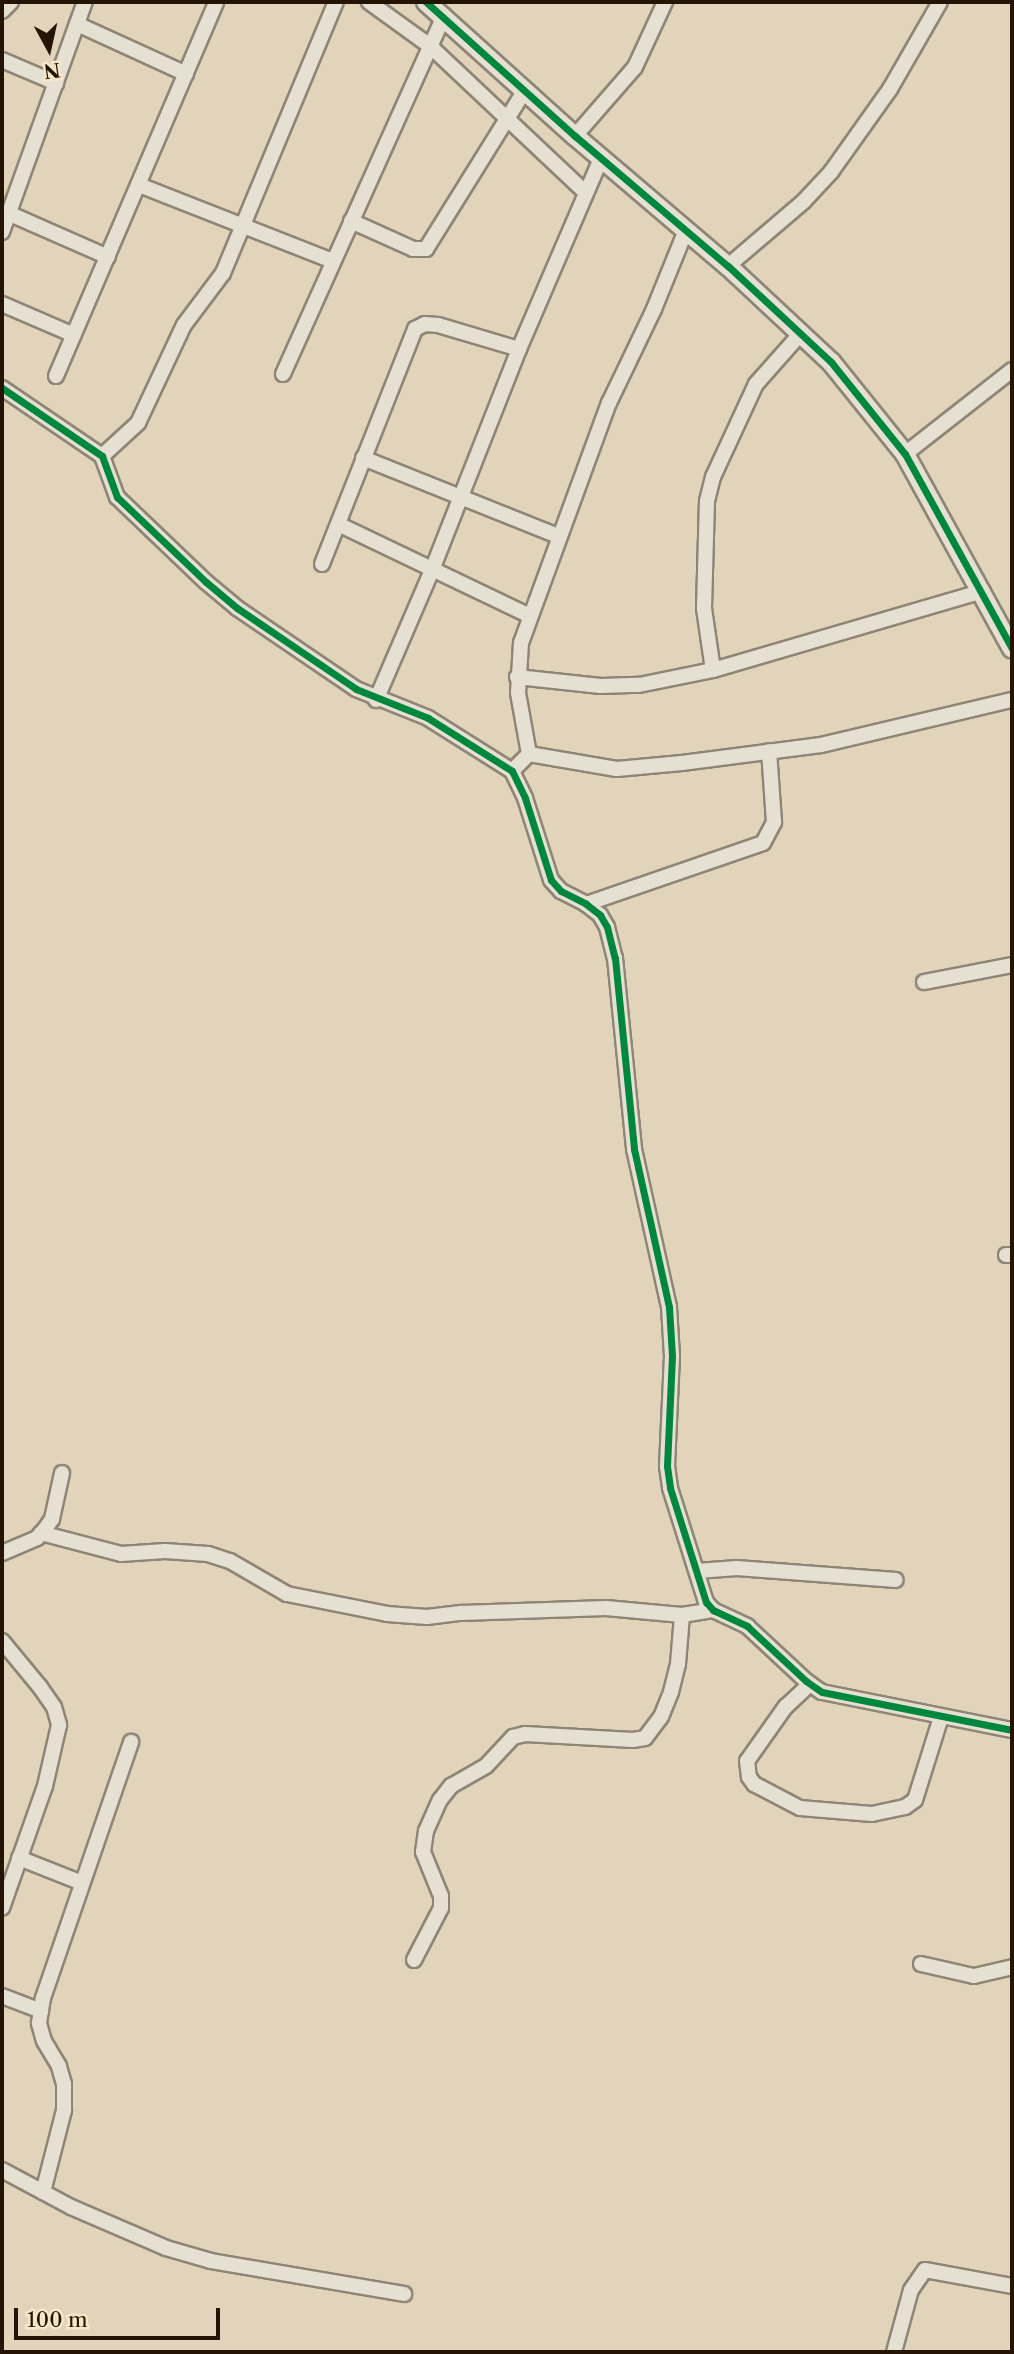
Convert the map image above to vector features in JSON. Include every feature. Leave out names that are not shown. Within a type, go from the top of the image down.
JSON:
[{"type":"street","points":[[2,11],[10,2]]},
{"type":"street","points":[[2,232],[85,2]]},
{"type":"street","points":[[56,376],[216,2]]},
{"type":"street","points":[[102,456],[138,423],[184,325],[223,273],[336,2]]},
{"type":"street","points":[[369,2],[430,46],[586,193]]},
{"type":"street","points":[[426,2],[601,159],[728,266],[802,332],[831,362],[905,454],[983,591],[1012,649]]},
{"type":"street","points":[[575,136],[635,67],[665,2]]},
{"type":"street","points":[[728,266],[804,201],[831,172],[890,89],[940,2]]},
{"type":"street","points":[[283,374],[444,16]]},
{"type":"street","points":[[77,24],[186,74]]},
{"type":"street","points":[[2,60],[56,83]]},
{"type":"street","points":[[351,221],[413,249],[426,249],[525,90]]},
{"type":"street","points":[[376,700],[432,570],[519,349],[601,159]]},
{"type":"street","points":[[139,185],[333,261]]},
{"type":"street","points":[[8,213],[108,257]]},
{"type":"street","points":[[529,754],[517,677],[521,643],[609,403],[654,309],[686,230]]},
{"type":"street","points":[[2,304],[74,335]]},
{"type":"street","points":[[322,564],[415,329],[425,324],[438,325],[519,349]]},
{"type":"street","points":[[713,670],[704,608],[707,501],[713,477],[757,384],[802,332]]},
{"type":"street","points":[[905,454],[1012,370]]},
{"type":"street","points":[[2,388],[102,456],[117,497],[206,582],[288,644],[376,700],[428,718],[512,771],[525,798],[551,880],[561,891],[600,915],[607,927],[615,958],[634,1149],[669,1307],[672,1356],[667,1466],[670,1488],[706,1602],[713,1610],[747,1626],[822,1692],[1012,1730]]},
{"type":"street","points":[[363,458],[558,536]]},
{"type":"street","points":[[338,524],[530,616]]},
{"type":"street","points":[[517,677],[601,686],[639,685],[713,670],[983,591]]},
{"type":"street","points":[[529,754],[617,769],[831,743],[1012,700]]},
{"type":"street","points":[[586,904],[763,843],[774,822],[769,751]]},
{"type":"street","points":[[512,771],[529,754]]},
{"type":"street","points":[[924,982],[1012,965]]},
{"type":"street","points":[[2,1553],[41,1533],[52,1519],[62,1474]]},
{"type":"street","points":[[41,1533],[121,1554],[165,1551],[208,1554],[230,1561],[287,1594],[387,1614],[427,1618],[461,1613],[606,1608],[682,1615],[713,1610]]},
{"type":"street","points":[[697,1571],[737,1568],[895,1580]]},
{"type":"street","points":[[414,1960],[441,1908],[441,1896],[423,1852],[426,1831],[440,1800],[451,1786],[486,1766],[513,1737],[525,1734],[633,1741],[645,1738],[653,1731],[661,1717],[671,1692],[678,1664],[682,1615]]},
{"type":"street","points":[[2,1640],[54,1707],[59,1725],[45,1786],[2,1908]]},
{"type":"street","points":[[810,1684],[786,1706],[747,1761],[748,1777],[754,1784],[800,1808],[872,1814],[905,1807],[915,1800],[941,1717]]},
{"type":"street","points":[[43,2192],[64,2110],[64,2084],[59,2066],[44,2041],[39,2023],[41,2011],[131,1742]]},
{"type":"street","points":[[19,1858],[82,1883]]},
{"type":"street","points":[[921,1964],[974,1976],[1012,1967]]},
{"type":"street","points":[[2,1996],[41,2011]]},
{"type":"street","points":[[2,2170],[43,2192],[166,2248],[211,2261],[404,2294]]},
{"type":"street","points":[[894,2352],[911,2290],[925,2270],[1012,2286]]},
{"type":"cycle path","points":[[426,2],[575,136],[728,266],[831,362],[905,454],[1012,649]]},
{"type":"cycle path","points":[[2,388],[102,456],[117,497],[237,608],[356,689],[428,718],[512,771],[525,798],[551,880],[561,891],[600,915],[607,927],[615,958],[634,1149],[669,1307],[672,1356],[667,1466],[670,1488],[706,1602],[713,1610],[747,1626],[806,1681],[822,1692],[1012,1730]]}]
